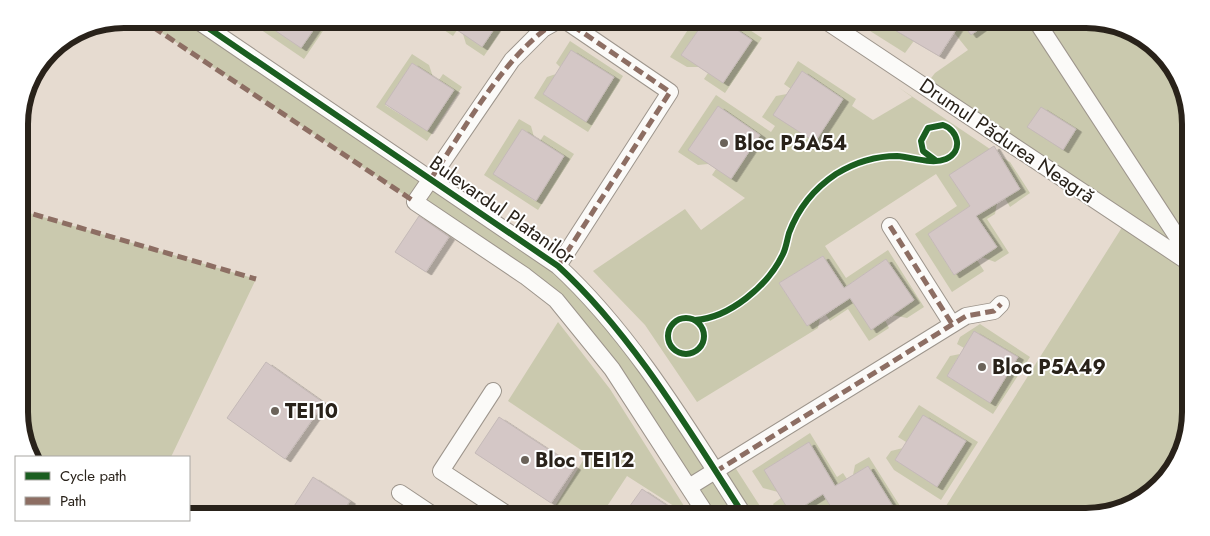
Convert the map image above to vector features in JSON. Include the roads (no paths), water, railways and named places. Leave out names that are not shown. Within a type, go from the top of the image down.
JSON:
[{"type":"street","name":"Bulevardul Platanilor","points":[[208,28],[558,266],[594,301],[630,346],[739,508]]},
{"type":"street","points":[[430,180],[512,60],[545,28]]},
{"type":"street","points":[[558,266],[670,92],[575,28]]},
{"type":"street","name":"Drumul Pădurea Neagră","points":[[837,28],[1182,258]]},
{"type":"street","points":[[1041,28],[1182,244]]},
{"type":"street","name":"Bulevardul Platanilor","points":[[430,180],[416,202],[525,276],[556,300],[612,369],[703,508]]},
{"type":"street","points":[[890,226],[952,324]]},
{"type":"street","points":[[689,487],[952,324],[972,314],[994,311],[1001,304]]},
{"type":"street","points":[[492,391],[441,471],[498,509]]},
{"type":"street","points":[[400,494],[423,509]]},
{"type":"place","name":"Bloc P5A54","points":[[724,143]]},
{"type":"place","name":"Bloc P5A49","points":[[982,367]]},
{"type":"place","name":"TEI10","points":[[275,411]]},
{"type":"place","name":"Bloc TEI12","points":[[525,460]]}]
